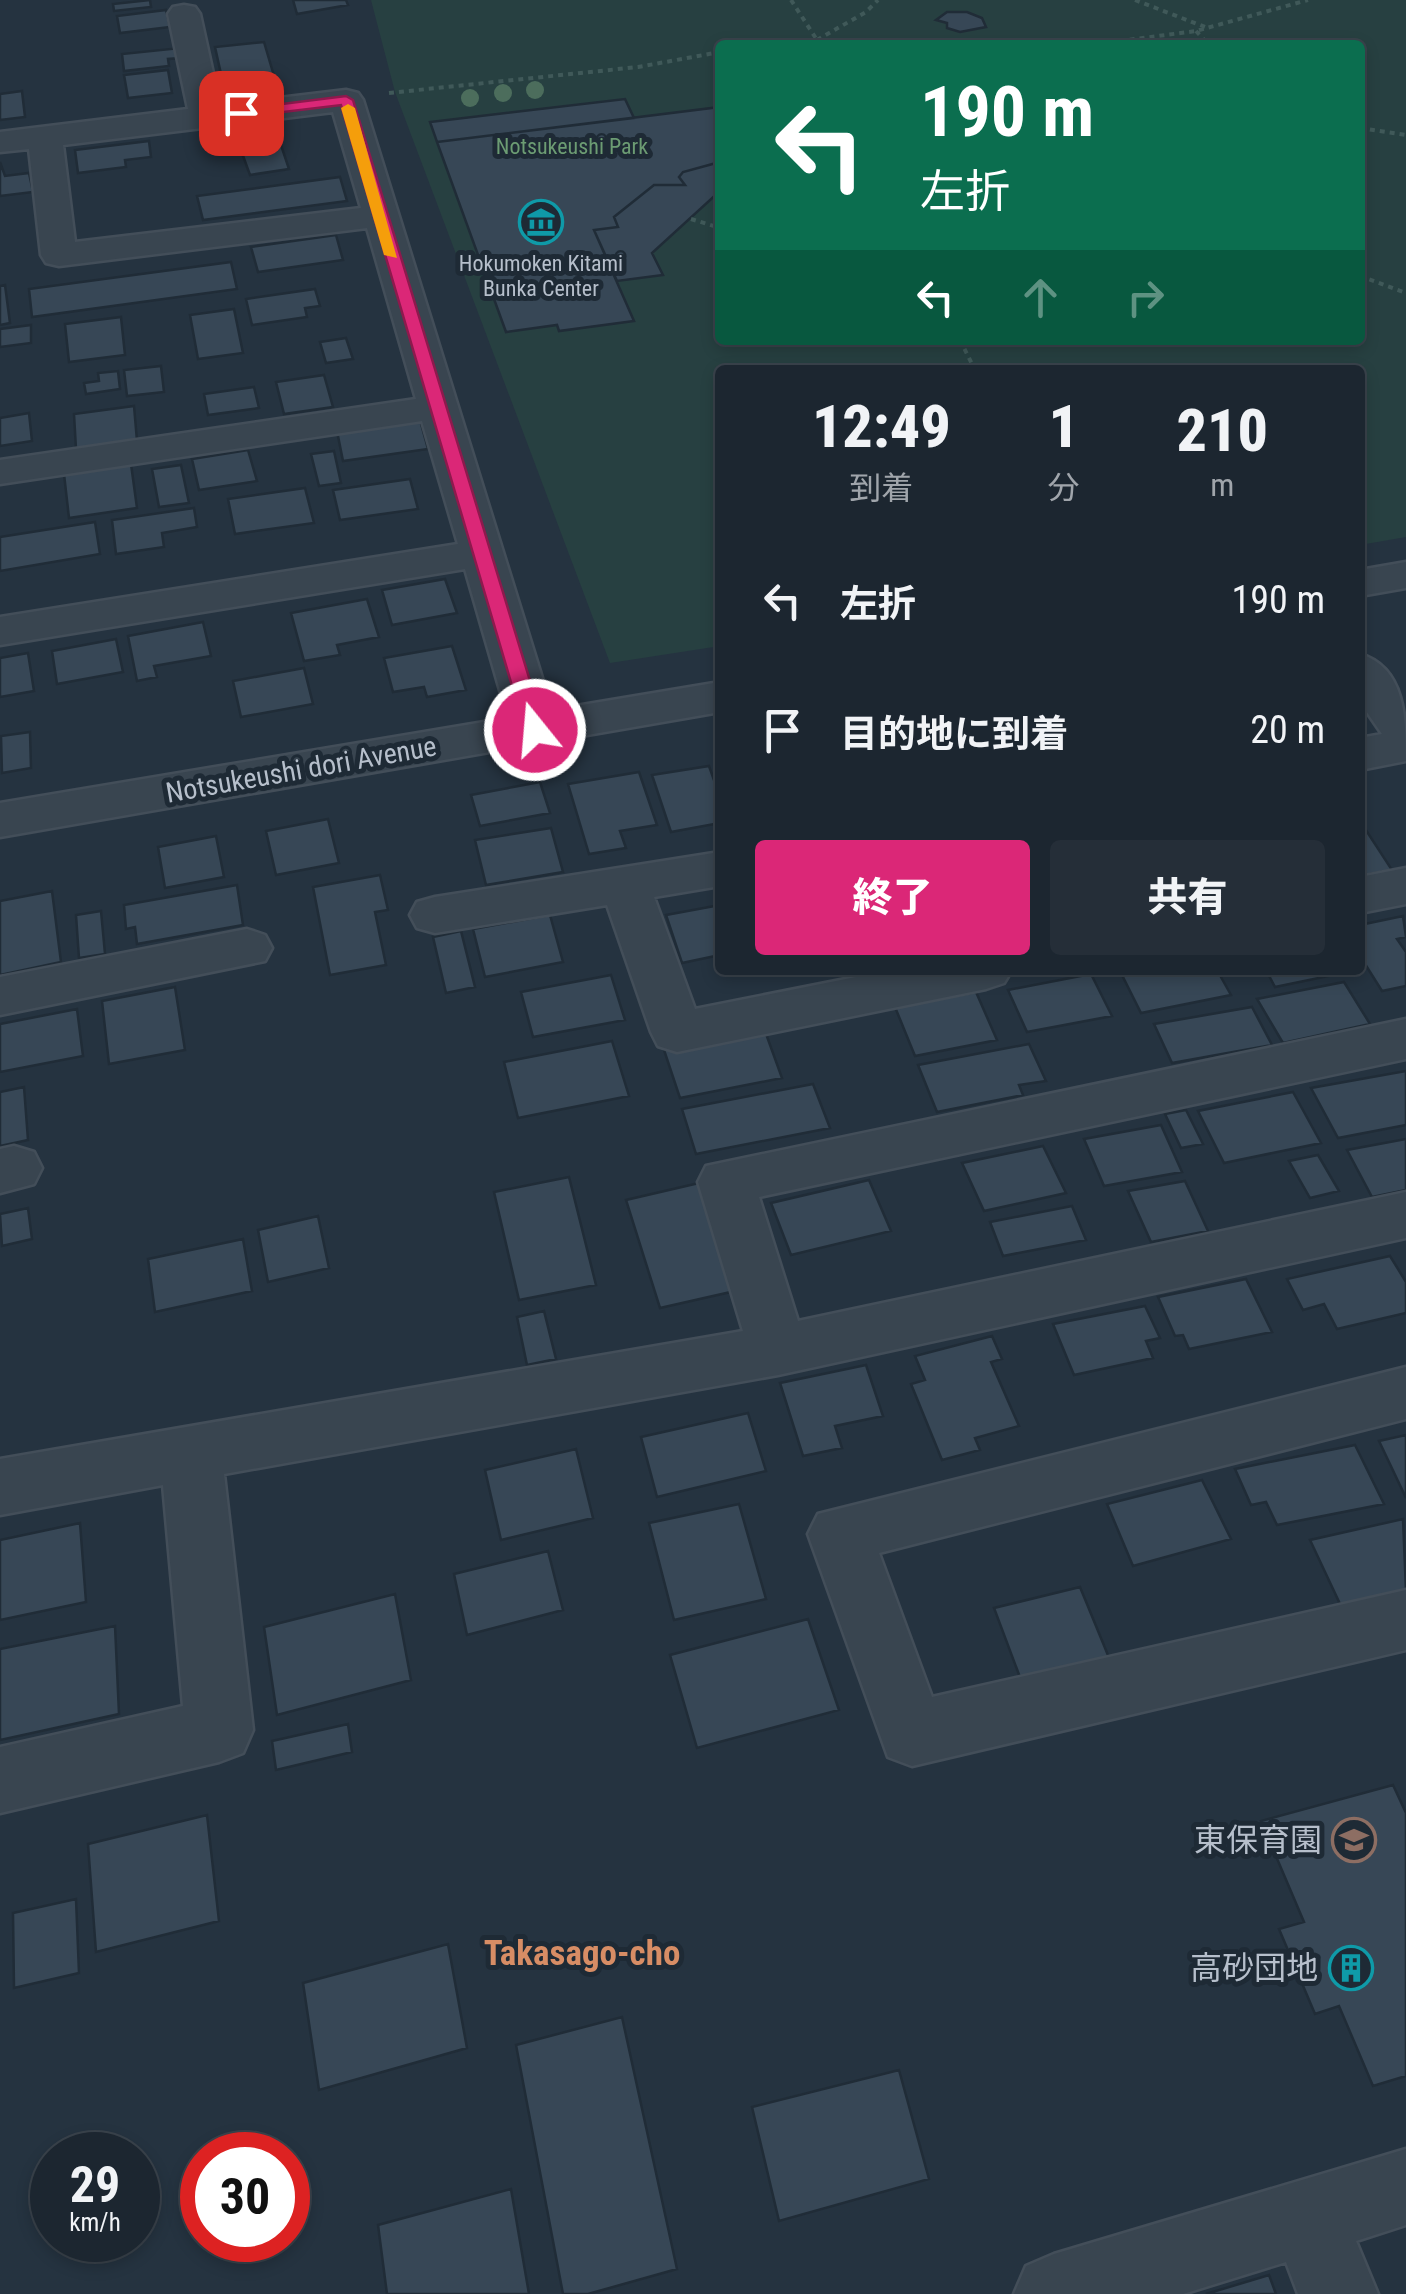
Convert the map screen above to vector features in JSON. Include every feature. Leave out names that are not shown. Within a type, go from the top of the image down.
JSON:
[{"type":"street","points":[[184,14],[206,117]]},
{"type":"street","points":[[0,142],[346,100],[535,730]]},
{"type":"street","points":[[45,137],[60,255],[380,216]]},
{"type":"street","points":[[0,472],[439,406]]},
{"type":"street","points":[[0,631],[482,553]]},
{"type":"street","points":[[1365,582],[1406,575]]},
{"type":"street","points":[[1365,675],[1406,734]]},
{"type":"street","name":"Notsukeushi dori Avenue","points":[[0,820],[715,698]]},
{"type":"street","points":[[1365,753],[1406,746]]},
{"type":"street","points":[[435,915],[715,869]]},
{"type":"street","points":[[625,886],[677,1032],[961,975]]},
{"type":"street","points":[[1365,894],[1406,886]]},
{"type":"street","points":[[0,996],[247,948]]},
{"type":"street","points":[[778,1350],[726,1182],[1406,1039]]},
{"type":"street","points":[[0,1487],[778,1350],[1406,1215]]},
{"type":"street","points":[[1406,1393],[840,1534],[912,1734],[1406,1620]]},
{"type":"street","points":[[0,1780],[219,1730],[191,1454]]},
{"type":"street","points":[[1054,2294],[1406,2188]]},
{"type":"street","points":[[1308,2220],[1338,2294]]},
{"type":"path","points":[[791,0],[817,40],[866,12],[878,0]]},
{"type":"path","points":[[1135,0],[1206,28]]},
{"type":"path","points":[[1128,40],[1196,31],[1308,0]]},
{"type":"path","points":[[1196,31],[1204,40]]},
{"type":"path","points":[[346,100],[493,80],[659,67],[715,53]]},
{"type":"path","points":[[1365,129],[1406,135]]},
{"type":"path","points":[[691,219],[715,226]]},
{"type":"path","points":[[1365,278],[1406,293]]},
{"type":"green space","name":"Notsukeushi Park","points":[[371,0],[1406,0],[1406,537],[1365,544],[1365,365],[715,365],[715,647],[610,663],[395,92]]},
{"type":"building","points":[[150,0],[151,7],[114,11],[113,4]]},
{"type":"building","points":[[293,0],[346,0],[348,5],[297,14]]},
{"type":"building","points":[[166,10],[170,27],[120,33],[117,16]]},
{"type":"building","points":[[947,12],[967,12],[982,18],[986,27],[960,32],[947,28],[947,23],[936,20]]},
{"type":"building","points":[[264,42],[274,76],[223,83],[215,47]]},
{"type":"building","points":[[180,48],[181,58],[168,59],[169,66],[124,71],[122,54]]},
{"type":"building","points":[[168,70],[172,93],[128,98],[124,75]]},
{"type":"building","points":[[22,91],[25,117],[0,120],[0,94]]},
{"type":"building","points":[[625,99],[634,118],[437,142],[430,122]]},
{"type":"building","name":"Hokumoken Kitami Bunka Center","points":[[715,108],[715,163],[683,172],[679,177],[685,185],[654,185],[614,217],[618,227],[594,230],[634,321],[559,331],[557,325],[506,332],[437,142]]},
{"type":"building","points":[[278,136],[289,169],[250,175],[238,142]]},
{"type":"building","points":[[149,141],[151,157],[125,160],[126,167],[78,173],[75,150]]},
{"type":"building","points":[[0,162],[5,176],[29,173],[33,192],[0,196]]},
{"type":"building","points":[[715,163],[715,196],[652,253],[663,275],[617,281],[594,230],[618,227],[614,217],[654,185],[685,185],[679,177],[683,172]]},
{"type":"building","points":[[340,177],[347,201],[203,220],[197,196]]},
{"type":"building","points":[[336,235],[343,260],[258,272],[251,247]]},
{"type":"building","points":[[231,262],[237,289],[32,317],[29,289]]},
{"type":"building","points":[[5,285],[10,323],[0,325],[0,286]]},
{"type":"building","points":[[315,289],[320,306],[305,308],[307,317],[252,325],[246,299]]},
{"type":"building","points":[[234,309],[243,353],[198,359],[190,315]]},
{"type":"building","points":[[121,317],[125,355],[69,362],[65,324]]},
{"type":"building","points":[[31,325],[31,343],[0,347],[0,329]]},
{"type":"building","points":[[346,338],[353,359],[326,363],[320,342]]},
{"type":"building","points":[[161,366],[164,392],[127,396],[124,370]]},
{"type":"building","points":[[118,371],[120,389],[86,394],[84,383],[99,381],[98,373]]},
{"type":"building","points":[[324,375],[333,407],[284,414],[276,382]]},
{"type":"building","points":[[254,387],[259,408],[208,415],[204,394]]},
{"type":"building","points":[[134,406],[137,441],[76,449],[74,414]]},
{"type":"building","points":[[29,413],[32,441],[0,446],[0,418]]},
{"type":"building","points":[[420,420],[428,449],[343,461],[337,431]]},
{"type":"building","points":[[248,450],[257,481],[199,490],[192,459]]},
{"type":"building","points":[[334,451],[341,483],[319,486],[311,454]]},
{"type":"building","points":[[131,464],[137,508],[69,518],[64,474]]},
{"type":"building","points":[[181,465],[189,503],[159,507],[152,469]]},
{"type":"building","points":[[410,479],[418,509],[340,520],[333,490]]},
{"type":"building","points":[[305,488],[314,523],[235,534],[228,499]]},
{"type":"building","points":[[194,508],[197,527],[162,533],[164,547],[116,554],[112,520]]},
{"type":"building","points":[[95,522],[100,554],[0,571],[0,537]]},
{"type":"building","points":[[445,579],[457,613],[392,625],[382,590]]},
{"type":"building","points":[[367,599],[379,637],[337,645],[340,655],[304,661],[291,613]]},
{"type":"building","points":[[203,622],[211,656],[154,666],[157,677],[137,681],[128,636]]},
{"type":"building","points":[[116,639],[123,672],[57,684],[52,651]]},
{"type":"building","points":[[452,646],[466,690],[427,697],[424,687],[393,692],[384,658]]},
{"type":"building","points":[[28,653],[34,691],[0,697],[0,658]]},
{"type":"building","points":[[304,668],[313,704],[241,717],[233,681]]},
{"type":"building","points":[[30,732],[31,768],[2,773],[1,736]]},
{"type":"building","points":[[709,766],[715,783],[715,824],[671,832],[652,775]]},
{"type":"building","points":[[639,772],[657,825],[620,831],[626,848],[589,854],[568,784]]},
{"type":"building","points":[[540,782],[550,813],[480,826],[471,795]]},
{"type":"building","points":[[328,819],[339,863],[276,875],[266,831]]},
{"type":"building","points":[[551,828],[563,872],[486,885],[475,840]]},
{"type":"building","points":[[1365,829],[1392,870],[1365,875]]},
{"type":"building","points":[[216,836],[224,877],[165,888],[158,847]]},
{"type":"building","points":[[380,875],[388,910],[375,912],[386,965],[330,975],[313,887]]},
{"type":"building","points":[[237,885],[243,925],[137,944],[135,927],[126,929],[124,905]]},
{"type":"building","points":[[52,891],[61,962],[0,975],[0,901]]},
{"type":"building","points":[[715,906],[715,956],[682,963],[666,915]]},
{"type":"building","points":[[101,911],[105,954],[79,958],[76,915]]},
{"type":"building","points":[[550,915],[563,962],[485,977],[473,929]]},
{"type":"building","points":[[1403,916],[1406,937],[1397,939],[1406,952],[1406,986],[1382,991],[1365,964],[1365,924]]},
{"type":"building","points":[[461,931],[475,987],[446,993],[433,937]]},
{"type":"building","points":[[611,975],[625,1020],[533,1037],[521,992]]},
{"type":"building","points":[[1092,975],[1112,1016],[1027,1032],[1008,990]]},
{"type":"building","points":[[1122,975],[1220,975],[1231,995],[1141,1013]]},
{"type":"building","points":[[1269,975],[1333,975],[1275,987]]},
{"type":"building","points":[[1344,982],[1370,1024],[1283,1043],[1257,999]]},
{"type":"building","points":[[175,987],[185,1050],[109,1064],[102,1001]]},
{"type":"building","points":[[976,992],[997,1040],[915,1056],[895,1007]]},
{"type":"building","points":[[1252,1007],[1272,1045],[1172,1063],[1154,1024]]},
{"type":"building","points":[[77,1009],[83,1056],[0,1072],[0,1024]]},
{"type":"building","points":[[765,1031],[782,1078],[680,1098],[664,1050]]},
{"type":"building","points":[[612,1041],[629,1096],[518,1118],[504,1062]]},
{"type":"building","points":[[1029,1044],[1046,1081],[1019,1085],[1023,1095],[937,1112],[918,1065]]},
{"type":"building","points":[[1406,1071],[1406,1125],[1338,1138],[1311,1088]]},
{"type":"building","points":[[813,1084],[830,1128],[696,1154],[682,1109]]},
{"type":"building","points":[[24,1087],[28,1140],[0,1146],[0,1092]]},
{"type":"building","points":[[1293,1092],[1321,1143],[1224,1163],[1198,1111]]},
{"type":"building","points":[[1186,1110],[1203,1144],[1181,1148],[1165,1114]]},
{"type":"building","points":[[1161,1125],[1182,1172],[1104,1186],[1084,1139]]},
{"type":"building","points":[[1406,1139],[1406,1190],[1372,1197],[1347,1150]]},
{"type":"building","points":[[1043,1146],[1066,1193],[984,1211],[962,1163]]},
{"type":"building","points":[[1318,1155],[1339,1191],[1310,1198],[1289,1161]]},
{"type":"building","points":[[569,1177],[596,1285],[519,1300],[494,1192]]},
{"type":"building","points":[[869,1180],[891,1231],[791,1255],[771,1203]]},
{"type":"building","points":[[1185,1181],[1208,1231],[1151,1242],[1128,1191]]},
{"type":"building","points":[[699,1183],[735,1291],[660,1308],[626,1200]]},
{"type":"building","points":[[1072,1206],[1086,1240],[1003,1256],[990,1222]]},
{"type":"building","points":[[28,1208],[32,1239],[2,1246],[0,1214]]},
{"type":"building","points":[[318,1216],[329,1268],[268,1282],[258,1230]]},
{"type":"building","points":[[243,1239],[252,1291],[155,1312],[148,1259]]},
{"type":"building","points":[[1390,1256],[1406,1282],[1406,1313],[1337,1329],[1324,1304],[1303,1310],[1287,1279]]},
{"type":"building","points":[[1246,1279],[1272,1332],[1189,1349],[1183,1335],[1175,1336],[1158,1297]]},
{"type":"building","points":[[1145,1306],[1160,1338],[1146,1341],[1153,1358],[1074,1375],[1053,1324]]},
{"type":"building","points":[[544,1311],[556,1359],[527,1365],[517,1317]]},
{"type":"building","points":[[992,1336],[1002,1359],[991,1362],[1019,1426],[975,1438],[980,1450],[942,1460],[911,1384],[925,1380],[915,1356]]},
{"type":"building","points":[[866,1365],[883,1416],[835,1426],[842,1448],[803,1456],[780,1383]]},
{"type":"building","points":[[748,1413],[766,1471],[657,1497],[641,1437]]},
{"type":"building","points":[[1406,1435],[1406,1498],[1379,1441]]},
{"type":"building","points":[[1355,1445],[1384,1504],[1277,1525],[1266,1502],[1251,1505],[1235,1469]]},
{"type":"building","points":[[576,1449],[593,1518],[501,1540],[485,1470]]},
{"type":"building","points":[[1202,1480],[1231,1539],[1133,1566],[1107,1504]]},
{"type":"building","points":[[739,1504],[766,1599],[674,1620],[649,1523]]},
{"type":"building","points":[[1403,1519],[1406,1591],[1341,1606],[1310,1540]]},
{"type":"building","points":[[80,1523],[86,1602],[0,1620],[0,1540]]},
{"type":"building","points":[[548,1551],[563,1610],[467,1635],[454,1574]]},
{"type":"building","points":[[1080,1587],[1112,1665],[1024,1688],[994,1608]]},
{"type":"building","points":[[395,1594],[411,1680],[277,1715],[264,1627]]},
{"type":"building","points":[[808,1619],[839,1710],[697,1748],[670,1655]]},
{"type":"building","points":[[115,1626],[119,1714],[0,1740],[0,1649]]},
{"type":"building","points":[[348,1724],[352,1752],[276,1770],[272,1741]]},
{"type":"building","name":"高砂団地","points":[[1393,1785],[1406,1813],[1406,2076],[1373,2086],[1339,2006],[1315,2014],[1279,1929],[1304,1922],[1261,1821]]},
{"type":"building","points":[[207,1815],[219,1921],[96,1952],[88,1844]]},
{"type":"building","points":[[76,1899],[79,1973],[14,1988],[13,1913]]},
{"type":"building","points":[[448,1944],[467,2048],[319,2090],[303,1983]]},
{"type":"building","points":[[622,2017],[677,2269],[588,2294],[563,2294],[516,2045]]},
{"type":"building","points":[[899,2070],[929,2179],[779,2221],[752,2107]]},
{"type":"building","points":[[511,2189],[529,2294],[387,2294],[378,2225]]},
{"type":"building","points":[[1269,2275],[1276,2294],[1206,2294]]},
{"type":"slow traffic","points":[[348,108],[392,255]]},
{"type":"place","name":"Hokumoken Kitami Bunka Center","points":[[541,222]]},
{"type":"place","name":"東保育園","points":[[1354,1840]]},
{"type":"place","name":"高砂団地","points":[[1351,1968]]},
{"type":"district","name":"Takasago-cho","points":[[582,1953]]},
{"type":"route","points":[[241,113],[346,100],[535,730]]}]
